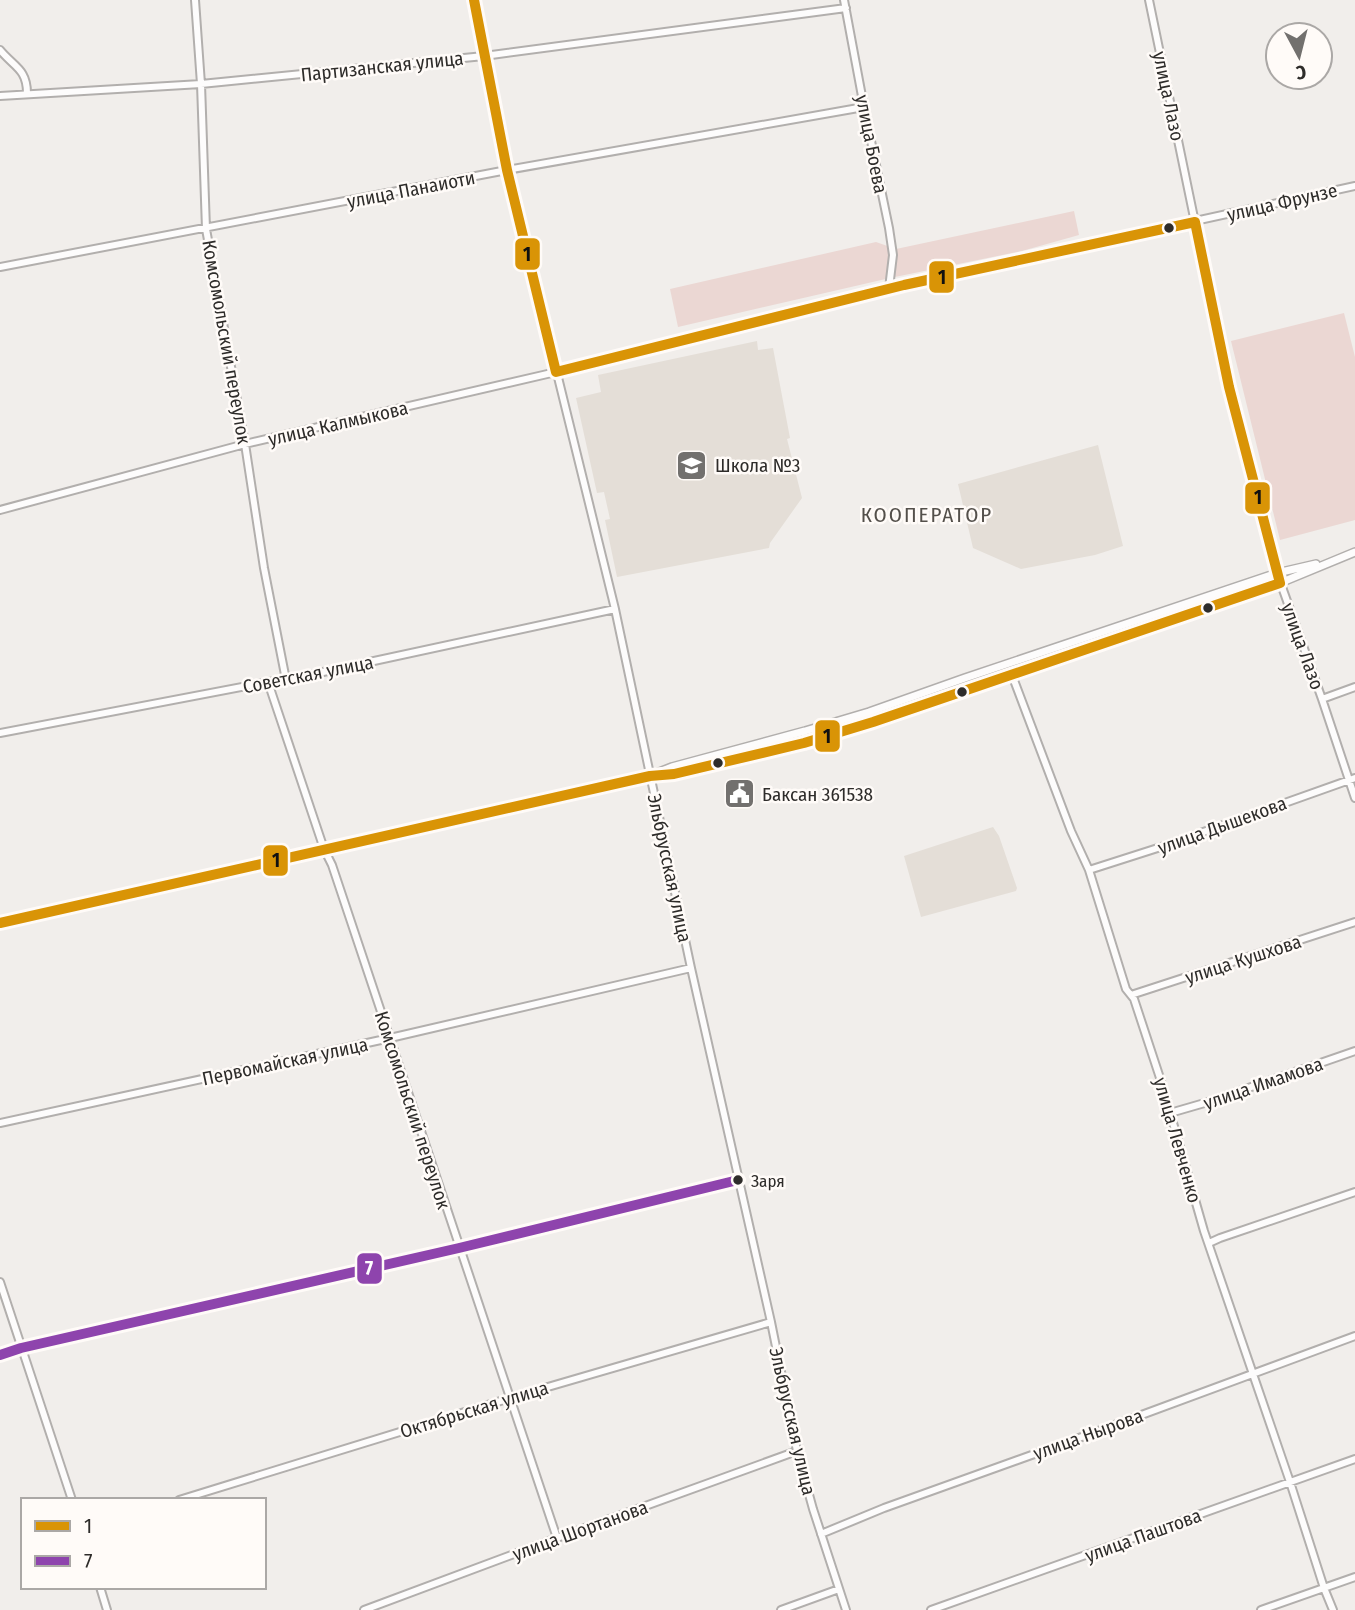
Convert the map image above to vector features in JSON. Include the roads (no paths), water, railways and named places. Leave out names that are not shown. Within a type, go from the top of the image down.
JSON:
[{"type":"street","name":"Комсомольский переулок","points":[[195,0],[206,229],[245,444],[264,568],[286,680]]},
{"type":"street","name":"Эльбрусская улица","points":[[474,0],[507,170],[615,609],[797,1451],[846,1610]]},
{"type":"street","name":"улица Боева","points":[[844,0],[889,228],[892,255],[889,288]]},
{"type":"street","name":"улица Лазо","points":[[1149,0],[1229,387],[1277,573],[1352,779],[1355,798]]},
{"type":"street","name":"Партизанская улица","points":[[0,96],[201,84],[484,56],[846,8]]},
{"type":"street","points":[[0,50],[22,72],[27,82],[27,93]]},
{"type":"street","name":"улица Панаиоти","points":[[0,268],[507,170],[864,107]]},
{"type":"street","name":"улица Фрунзе","points":[[556,372],[889,288],[1355,186]]},
{"type":"street","name":"улица Калмыкова","points":[[0,510],[245,444],[556,372]]},
{"type":"street","points":[[0,923],[807,743],[1280,583],[1355,552]]},
{"type":"street","points":[[650,776],[672,766],[805,732],[869,712],[1277,573],[1336,559]]},
{"type":"street","name":"Советская улица","points":[[0,733],[286,680],[615,609]]},
{"type":"street","name":"улица Левченко","points":[[1012,675],[1070,831],[1089,870],[1126,989],[1134,999],[1209,1243],[1333,1610]]},
{"type":"street","name":"Комсомольский переулок","points":[[268,682],[557,1538]]},
{"type":"street","points":[[1322,699],[1355,687]]},
{"type":"street","name":"улица Дышекова","points":[[1089,870],[1352,779]]},
{"type":"street","name":"улица Кушхова","points":[[1131,995],[1355,922]]},
{"type":"street","name":"Первомайская улица","points":[[0,1123],[390,1038],[691,968]]},
{"type":"street","name":"улица Имамова","points":[[1170,1113],[1355,1051]]},
{"type":"street","points":[[0,1355],[20,1348],[459,1248],[738,1180]]},
{"type":"street","points":[[1209,1243],[1355,1192]]},
{"type":"street","points":[[0,1282],[71,1498]]},
{"type":"street","name":"Октябрьская улица","points":[[185,1498],[510,1398],[771,1322]]},
{"type":"street","name":"улица Нырова","points":[[821,1534],[884,1508],[1355,1336]]},
{"type":"street","name":"улица Шортанова","points":[[365,1610],[797,1451]]},
{"type":"street","name":"улица Паштова","points":[[931,1610],[1355,1459]]},
{"type":"street","points":[[1261,1610],[1355,1577]]},
{"type":"street","points":[[101,1589],[107,1610]]},
{"type":"street","points":[[781,1610],[839,1589]]},
{"type":"place","name":"Школа №3","points":[[692,465]]},
{"type":"place","name":"Баксан 361538","points":[[739,794]]},
{"type":"place","name":"Заря","points":[[738,1180]]},
{"type":"district","name":"КООПЕРАТОР","points":[[927,515]]}]
